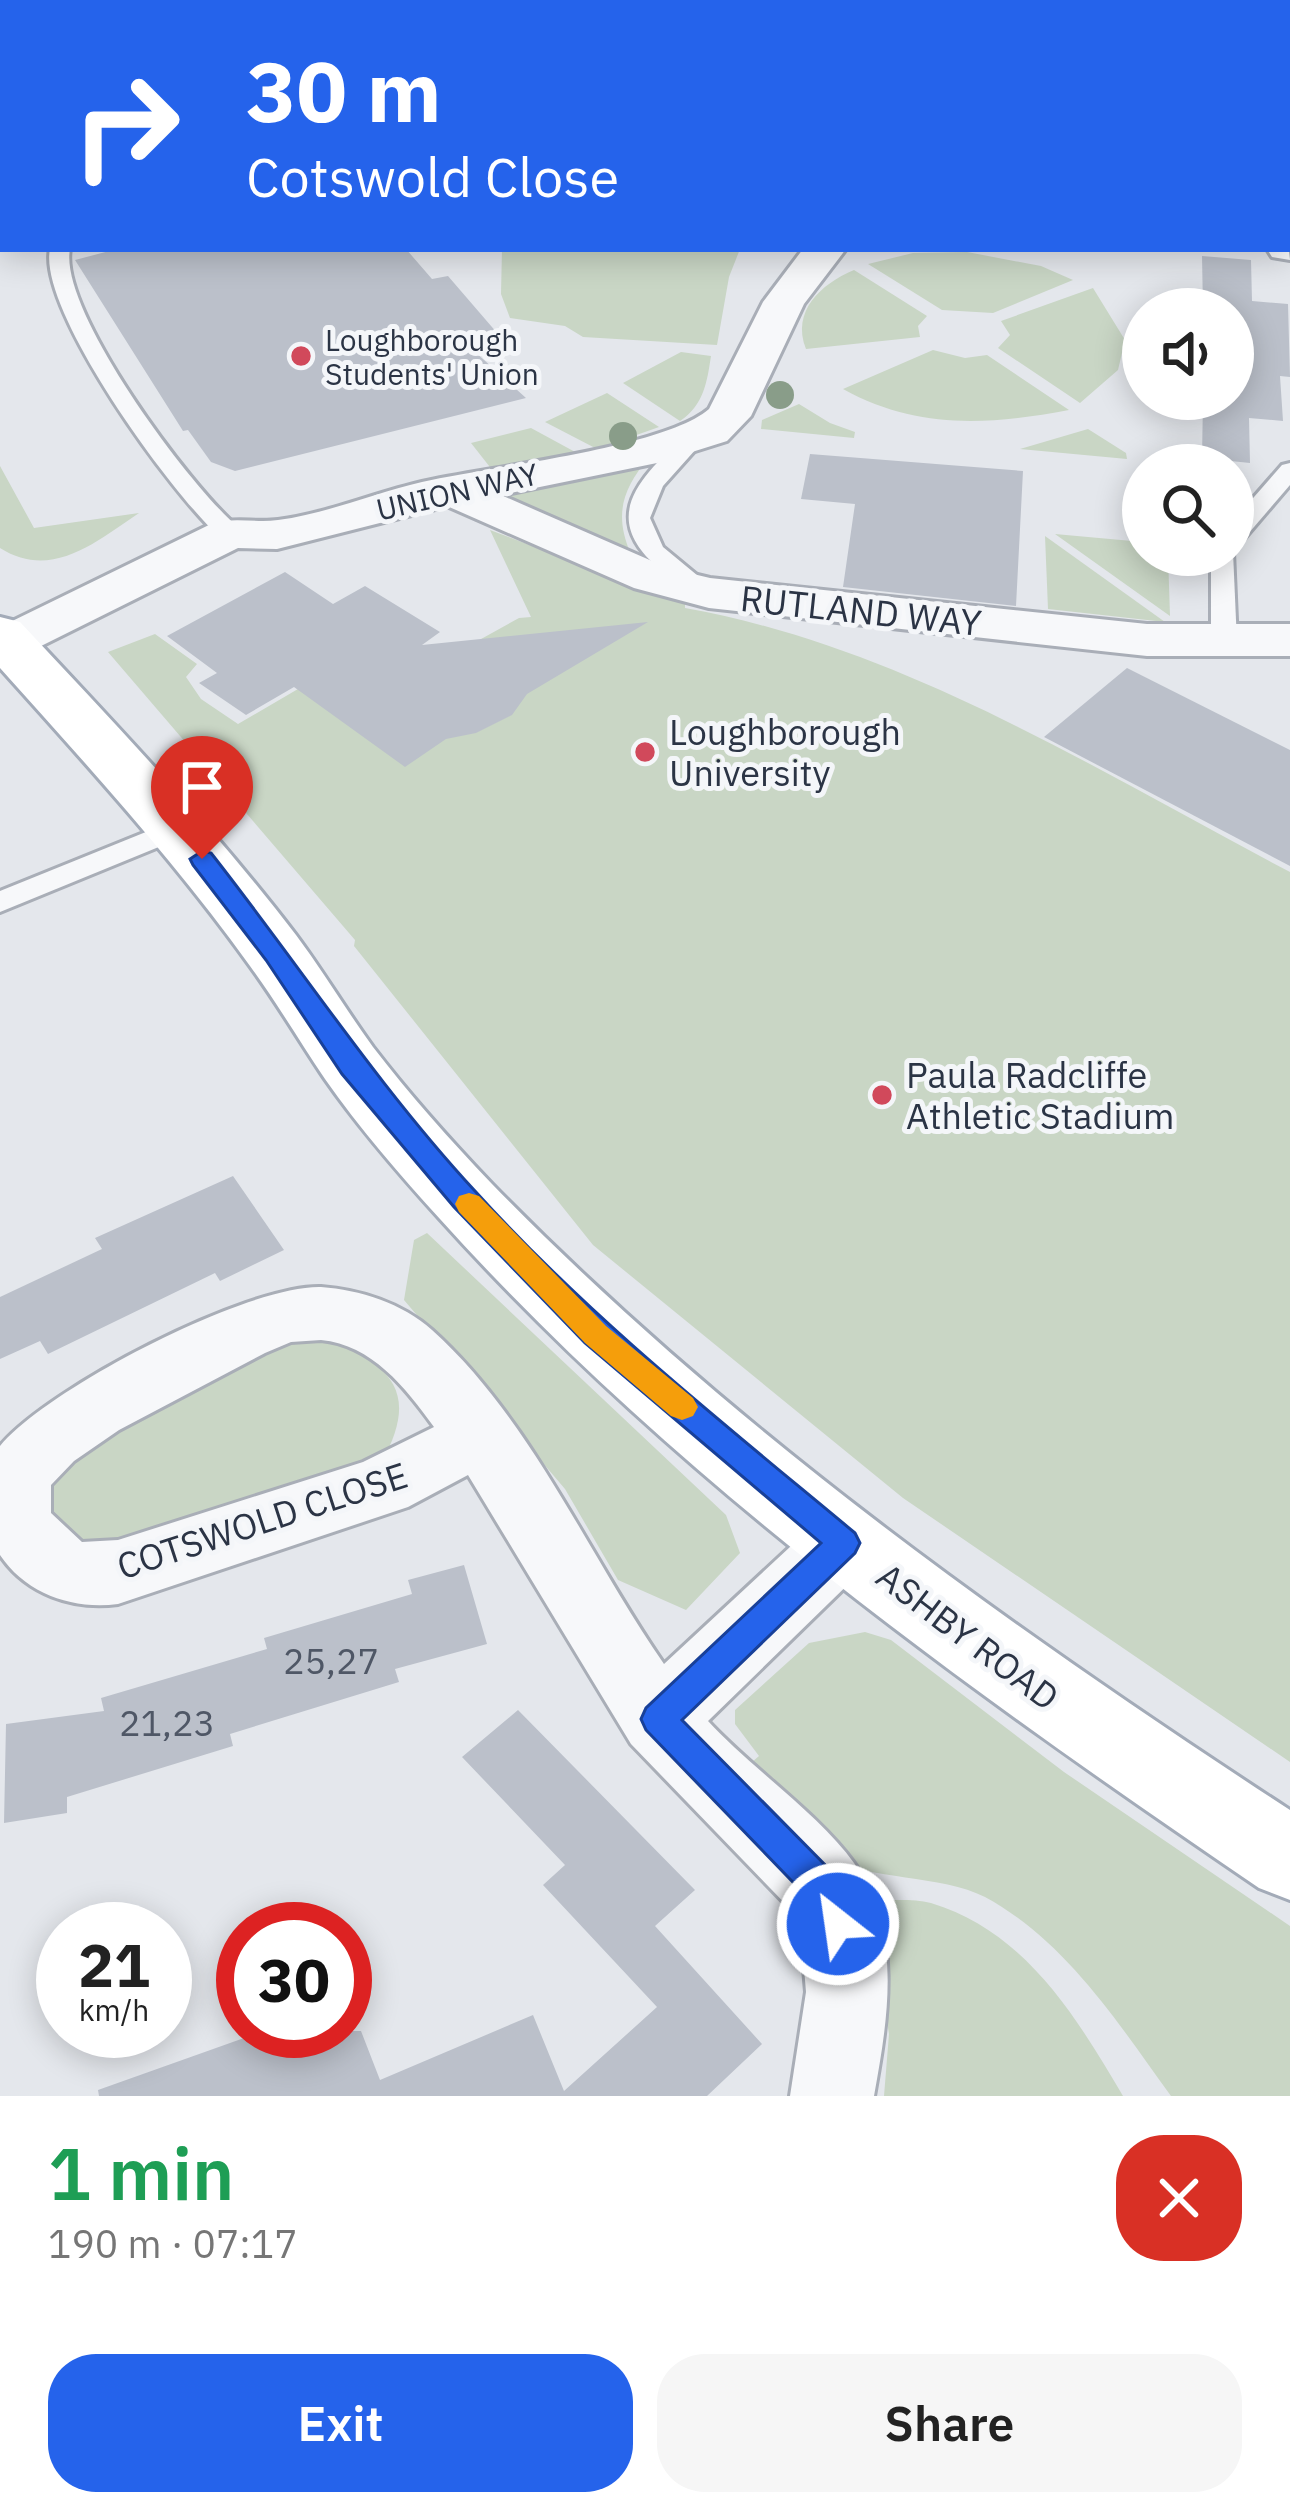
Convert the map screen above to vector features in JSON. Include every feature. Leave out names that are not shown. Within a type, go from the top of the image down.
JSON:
[{"type":"main road","name":"ASHBY ROAD","points":[[4,638],[49,693],[178,828],[275,953],[352,1067],[464,1199],[596,1334],[843,1543],[1060,1706],[1290,1858]]},
{"type":"street","points":[[694,439],[728,416],[784,302],[822,252]]},
{"type":"street","name":"UNION WAY","points":[[4,638],[230,533],[277,535],[451,490],[694,439]]},
{"type":"street","name":"RUTLAND WAY","points":[[451,490],[651,578],[709,593],[1147,640],[1290,640]]},
{"type":"street","name":"COTSWOLD CLOSE","points":[[480,1436],[383,1486],[118,1572],[88,1575],[62,1567],[40,1552],[18,1525],[12,1501],[17,1478],[57,1433],[243,1333],[289,1315],[318,1312],[375,1324],[417,1359],[480,1436],[658,1719],[829,1894],[847,1954],[846,2026],[832,2096]]},
{"type":"street","points":[[658,1719],[843,1543]]},
{"type":"lane","points":[[59,252],[56,262],[72,309],[187,490],[210,519],[230,533]]},
{"type":"lane","points":[[694,439],[645,488],[638,517],[660,560],[709,593]]},
{"type":"lane","points":[[1254,512],[1290,470]]},
{"type":"lane","points":[[1223,576],[1224,643]]},
{"type":"lane","points":[[0,902],[178,828]]},
{"type":"green space","points":[[502,252],[739,252],[729,277],[717,345],[583,337],[565,326],[510,318],[501,294]]},
{"type":"green space","points":[[967,252],[1041,266],[1073,280],[993,313],[942,310],[868,264],[913,253]]},
{"type":"green space","points":[[854,270],[927,316],[918,326],[920,337],[806,349],[803,323],[812,300]]},
{"type":"green space","points":[[1093,288],[1122,335],[1118,370],[1080,403],[998,348],[1010,335],[1001,321]]},
{"type":"green space","points":[[933,350],[965,358],[987,355],[1069,410],[982,421],[926,418],[843,389]]},
{"type":"green space","points":[[681,352],[711,356],[699,400],[680,421],[623,383]]},
{"type":"green space","points":[[607,393],[659,427],[597,449],[545,422]]},
{"type":"green space","points":[[799,404],[855,432],[854,438],[761,429],[762,420]]},
{"type":"green space","points":[[531,428],[577,453],[493,471],[471,443]]},
{"type":"green space","points":[[1088,429],[1122,450],[1122,459],[1020,449]]},
{"type":"green space","points":[[649,457],[624,502],[623,525],[630,552],[508,499],[512,491]]},
{"type":"green space","points":[[0,466],[34,528],[139,513],[73,553],[56,559],[19,557],[0,548]]},
{"type":"green space","name":"Paula Radcliffe Athletic Stadium","points":[[490,530],[685,604],[685,608],[766,626],[921,682],[1071,754],[1290,872],[1290,1762],[903,1498],[593,1245],[354,946],[355,940],[108,652],[155,634],[197,664],[186,677],[201,699],[238,724],[368,648],[436,664],[519,618],[531,617]]},
{"type":"green space","points":[[1055,534],[1122,540],[1122,576],[1169,576],[1170,616]]},
{"type":"green space","points":[[1045,536],[1165,622],[1048,609]]},
{"type":"green space","points":[[427,1233],[726,1515],[740,1553],[686,1610],[618,1580],[565,1489],[404,1300],[414,1240]]},
{"type":"green space","points":[[320,1331],[363,1355],[391,1381],[399,1415],[381,1463],[106,1551],[56,1539],[40,1477],[266,1338]]},
{"type":"green space","points":[[865,1632],[891,1640],[1064,1772],[1290,1926],[1290,2096],[1171,2096],[1088,1986],[1014,1915],[967,1890],[865,1871],[834,1860],[744,1769],[759,1756],[735,1724],[735,1710],[809,1643]]},
{"type":"green space","points":[[867,1900],[931,1903],[994,1934],[1021,1956],[1067,2008],[1123,2096],[884,2096],[889,2034]]},
{"type":"building","name":"Loughborough Students' Union","points":[[106,252],[409,252],[432,279],[448,276],[504,341],[473,350],[526,398],[235,471],[211,462],[188,430],[183,431],[75,260]]},
{"type":"building","points":[[1202,256],[1251,260],[1252,288],[1203,288]]},
{"type":"building","points":[[1254,301],[1288,304],[1290,377],[1280,376],[1283,421],[1254,418]]},
{"type":"building","points":[[1203,420],[1249,420],[1250,444],[1202,444]]},
{"type":"building","points":[[810,454],[1023,471],[1016,606],[843,587],[855,504],[801,499]]},
{"type":"building","points":[[285,572],[333,604],[365,586],[440,632],[422,645],[648,622],[527,694],[512,715],[476,733],[446,739],[405,767],[294,687],[246,715],[199,683],[217,673],[167,636]]},
{"type":"building","points":[[1127,668],[1290,750],[1290,866],[1044,737]]},
{"type":"building","points":[[233,1176],[284,1250],[220,1281],[215,1273],[48,1354],[40,1341],[0,1359],[0,1297],[102,1249],[95,1238]]},
{"type":"building","points":[[464,1565],[487,1644],[395,1669],[399,1682],[230,1734],[233,1746],[67,1797],[67,1813],[4,1823],[6,1724],[104,1711],[101,1698],[267,1649],[264,1638],[412,1594],[408,1580]]},
{"type":"building","points":[[518,1710],[695,1890],[655,1926],[762,2044],[707,2096],[99,2096],[98,2090],[216,2048],[216,2058],[371,2058],[380,2080],[533,2015],[564,2091],[657,2007],[543,1885],[565,1865],[462,1757]]},
{"type":"slow traffic","points":[[469,1204],[596,1334],[682,1407]]},
{"type":"place","name":"Loughborough Students' Union","points":[[301,356]]},
{"type":"place","name":"Loughborough University","points":[[645,752]]},
{"type":"place","name":"Paula Radcliffe Athletic Stadium","points":[[882,1095]]},
{"type":"route","points":[[202,859],[275,953],[352,1067],[464,1199],[596,1334],[843,1543],[658,1719],[829,1894],[838,1924]]}]
